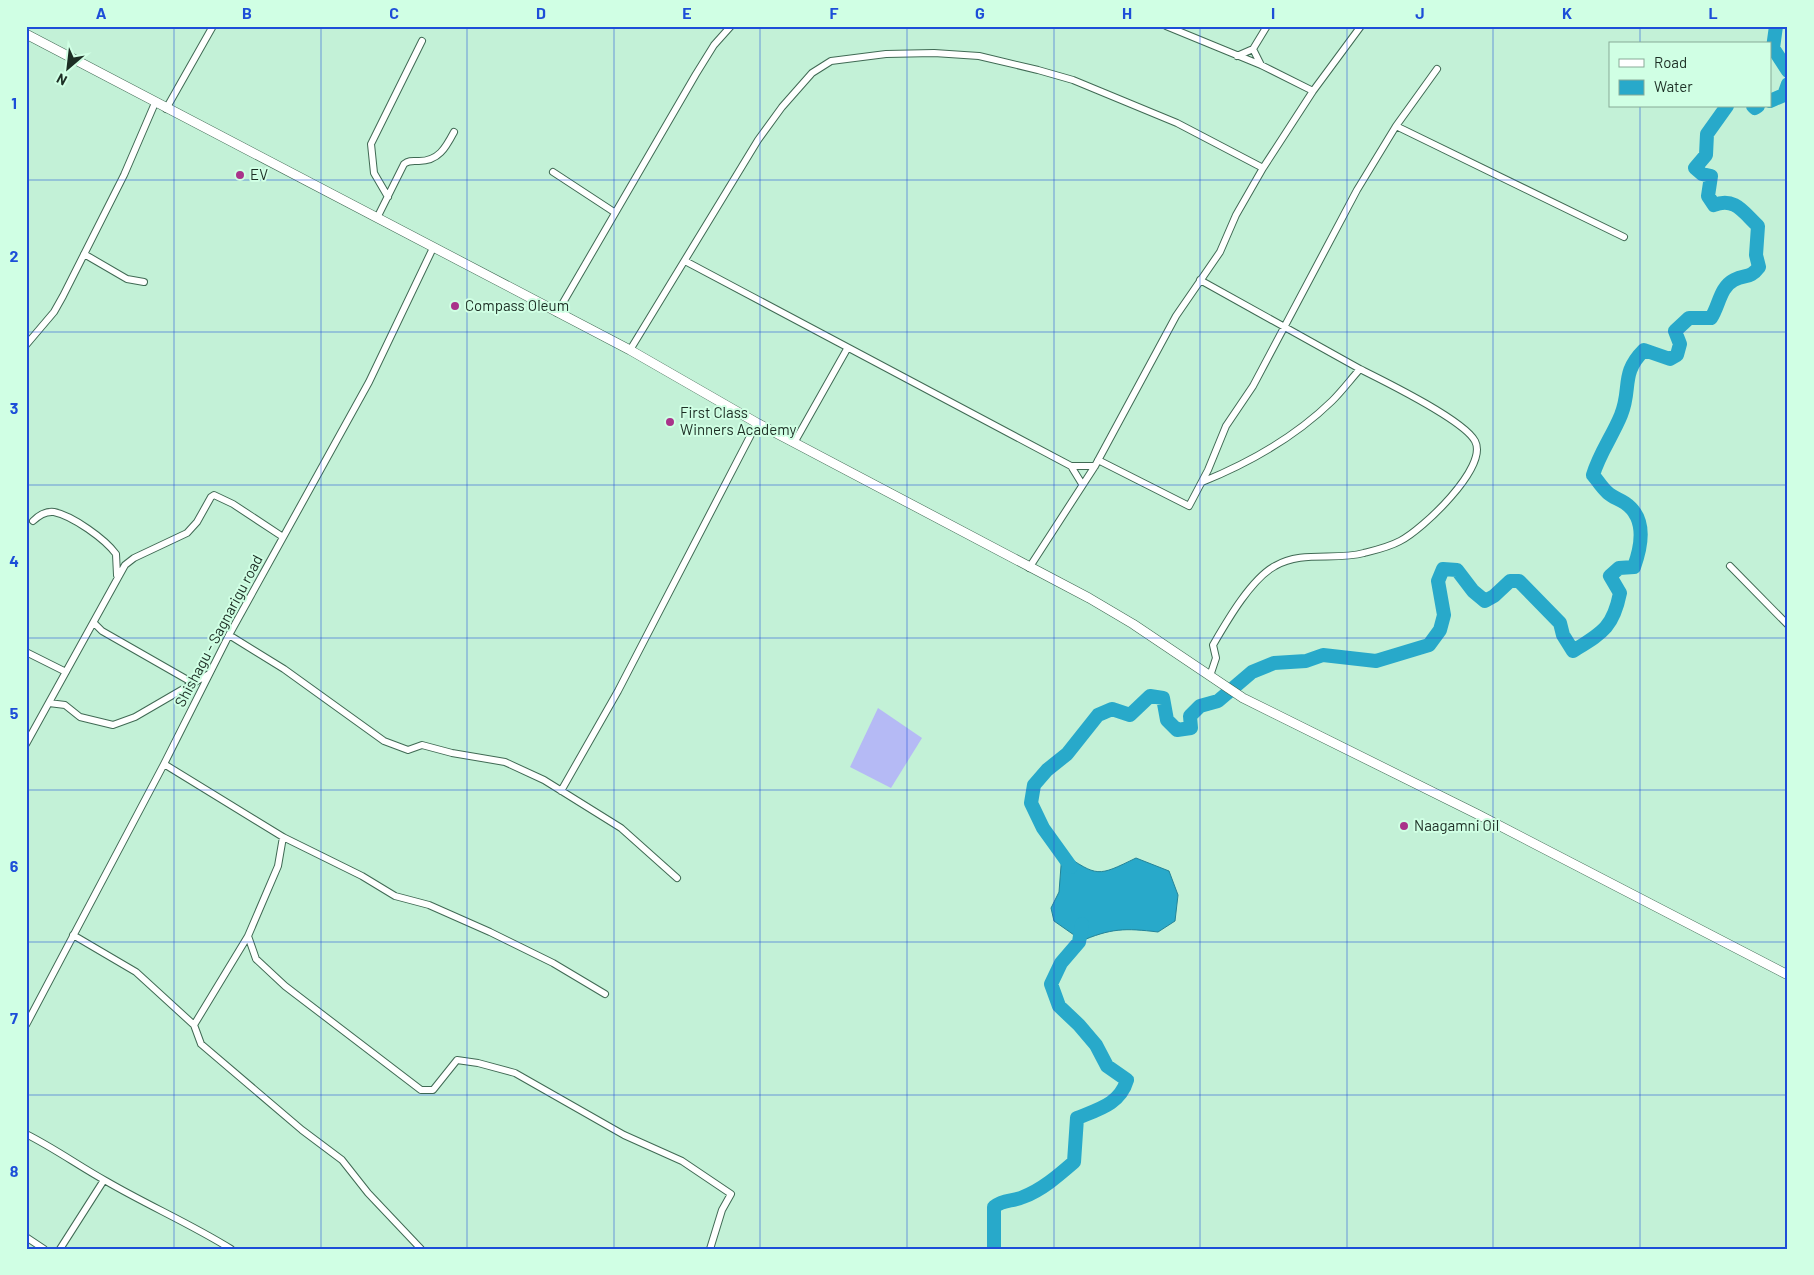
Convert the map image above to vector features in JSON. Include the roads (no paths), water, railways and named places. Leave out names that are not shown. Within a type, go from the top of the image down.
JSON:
[{"type":"main road","points":[[26,34],[630,350],[756,423],[1133,624],[1243,698],[1486,819],[1788,974]]},
{"type":"street","points":[[166,108],[214,26]]},
{"type":"street","points":[[557,313],[614,212],[696,74],[714,45],[731,26]]},
{"type":"street","points":[[1166,26],[1261,66],[1313,91]]},
{"type":"street","points":[[1237,56],[1253,48],[1267,26]]},
{"type":"street","points":[[1029,568],[1096,463],[1176,316],[1220,252],[1236,215],[1263,168],[1313,91],[1361,26]]},
{"type":"street","points":[[388,197],[374,173],[371,144],[422,41]]},
{"type":"street","points":[[1253,48],[1261,66]]},
{"type":"street","points":[[630,350],[730,183],[782,107],[812,73],[831,62],[854,57],[896,54],[979,56],[1038,70],[1073,80],[1177,123],[1263,168]]},
{"type":"street","points":[[1071,466],[1096,463],[1189,506],[1202,482],[1226,426],[1253,386],[1357,190],[1396,126],[1437,69]]},
{"type":"street","points":[[26,345],[54,312],[124,175],[155,103]]},
{"type":"street","points":[[1396,126],[1624,237]]},
{"type":"street","points":[[377,218],[406,162],[430,160],[437,157],[444,150],[454,132]]},
{"type":"street","points":[[553,172],[614,212]]},
{"type":"street","name":"Shishagu - Sagnarigu road","points":[[26,1025],[164,764],[229,635],[369,382],[433,248]]},
{"type":"street","points":[[84,254],[127,280],[144,282]]},
{"type":"street","points":[[685,261],[847,349],[1071,466],[1082,484]]},
{"type":"street","points":[[1200,280],[1440,412],[1474,439],[1477,448],[1474,459],[1456,492],[1426,523],[1400,541],[1381,549],[1342,558],[1302,557],[1277,564],[1263,573],[1213,645],[1216,658],[1210,676]]},
{"type":"street","points":[[794,443],[847,349]]},
{"type":"street","points":[[1202,482],[1246,464],[1274,446],[1332,401],[1360,369]]},
{"type":"street","points":[[561,791],[631,666],[756,423]]},
{"type":"street","points":[[26,744],[94,623],[117,577],[128,561],[187,533],[197,522],[214,495],[233,504],[283,537]]},
{"type":"street","points":[[33,521],[41,514],[54,512],[94,534],[116,554],[117,577]]},
{"type":"street","points":[[1730,566],[1788,625]]},
{"type":"street","points":[[94,623],[102,631],[193,683]]},
{"type":"street","points":[[229,635],[284,669],[384,741],[408,750],[422,745],[452,754],[505,762],[544,780],[621,828],[677,878]]},
{"type":"street","points":[[26,652],[66,672]]},
{"type":"street","points":[[49,703],[65,705],[80,717],[113,725],[136,717],[210,673]]},
{"type":"street","points":[[164,764],[283,837],[362,876],[394,896],[429,905],[490,932],[553,963],[605,994]]},
{"type":"street","points":[[194,1025],[248,936],[278,866],[283,837]]},
{"type":"street","points":[[73,934],[136,972],[194,1025],[201,1044],[295,1124],[342,1160],[368,1193],[421,1249]]},
{"type":"street","points":[[248,936],[256,959],[285,986],[421,1090],[433,1090],[456,1060],[478,1063],[515,1073],[624,1135],[682,1162],[731,1194],[722,1210],[710,1249]]},
{"type":"street","points":[[26,1134],[84,1166],[104,1180],[197,1228],[231,1249]]},
{"type":"street","points":[[60,1249],[104,1180]]},
{"type":"street","points":[[26,1237],[44,1249]]},
{"type":"water","points":[[1062,853],[1083,867],[1098,872],[1113,869],[1136,858],[1169,871],[1178,895],[1175,921],[1158,932],[1118,930],[1079,942],[1074,935],[1054,921],[1051,908],[1059,892]]},
{"type":"waterway","points":[[1776,26],[1773,48],[1788,71]]},
{"type":"waterway","points":[[1772,100],[1784,95],[1788,84]]},
{"type":"waterway","points":[[1071,867],[1043,828],[1031,803],[1034,785],[1047,770],[1067,754],[1098,715],[1112,709],[1130,715],[1150,696],[1163,698],[1167,720],[1177,730],[1191,728],[1190,716],[1200,706],[1218,701],[1252,672],[1274,663],[1306,661],[1323,655],[1376,661],[1429,645],[1440,630],[1444,615],[1438,581],[1443,569],[1457,570],[1473,591],[1485,601],[1494,596],[1510,581],[1519,581],[1560,623],[1563,635],[1573,651],[1605,628],[1614,614],[1620,593],[1610,576],[1619,568],[1634,567],[1639,550],[1641,532],[1637,516],[1632,509],[1608,493],[1593,475],[1621,415],[1632,366],[1644,350],[1670,359],[1677,355],[1680,344],[1675,331],[1689,318],[1711,318],[1729,283],[1750,275],[1759,267],[1756,255],[1758,226],[1733,204],[1721,203],[1714,205],[1708,196],[1711,176],[1702,174],[1695,168],[1706,155],[1707,134],[1726,108]]},
{"type":"waterway","points":[[994,1249],[994,1207],[1030,1194],[1050,1182],[1074,1162],[1077,1118],[1108,1105],[1119,1095],[1127,1080],[1107,1066],[1096,1045],[1059,1006],[1051,984],[1061,963],[1079,942],[1082,924]]},
{"type":"place","name":"EV","points":[[240,175]]},
{"type":"place","name":"Compass Oleum","points":[[455,306]]},
{"type":"place","name":"First Class Winners Academy","points":[[670,422]]},
{"type":"place","name":"Naagamni Oil","points":[[1404,826]]}]
